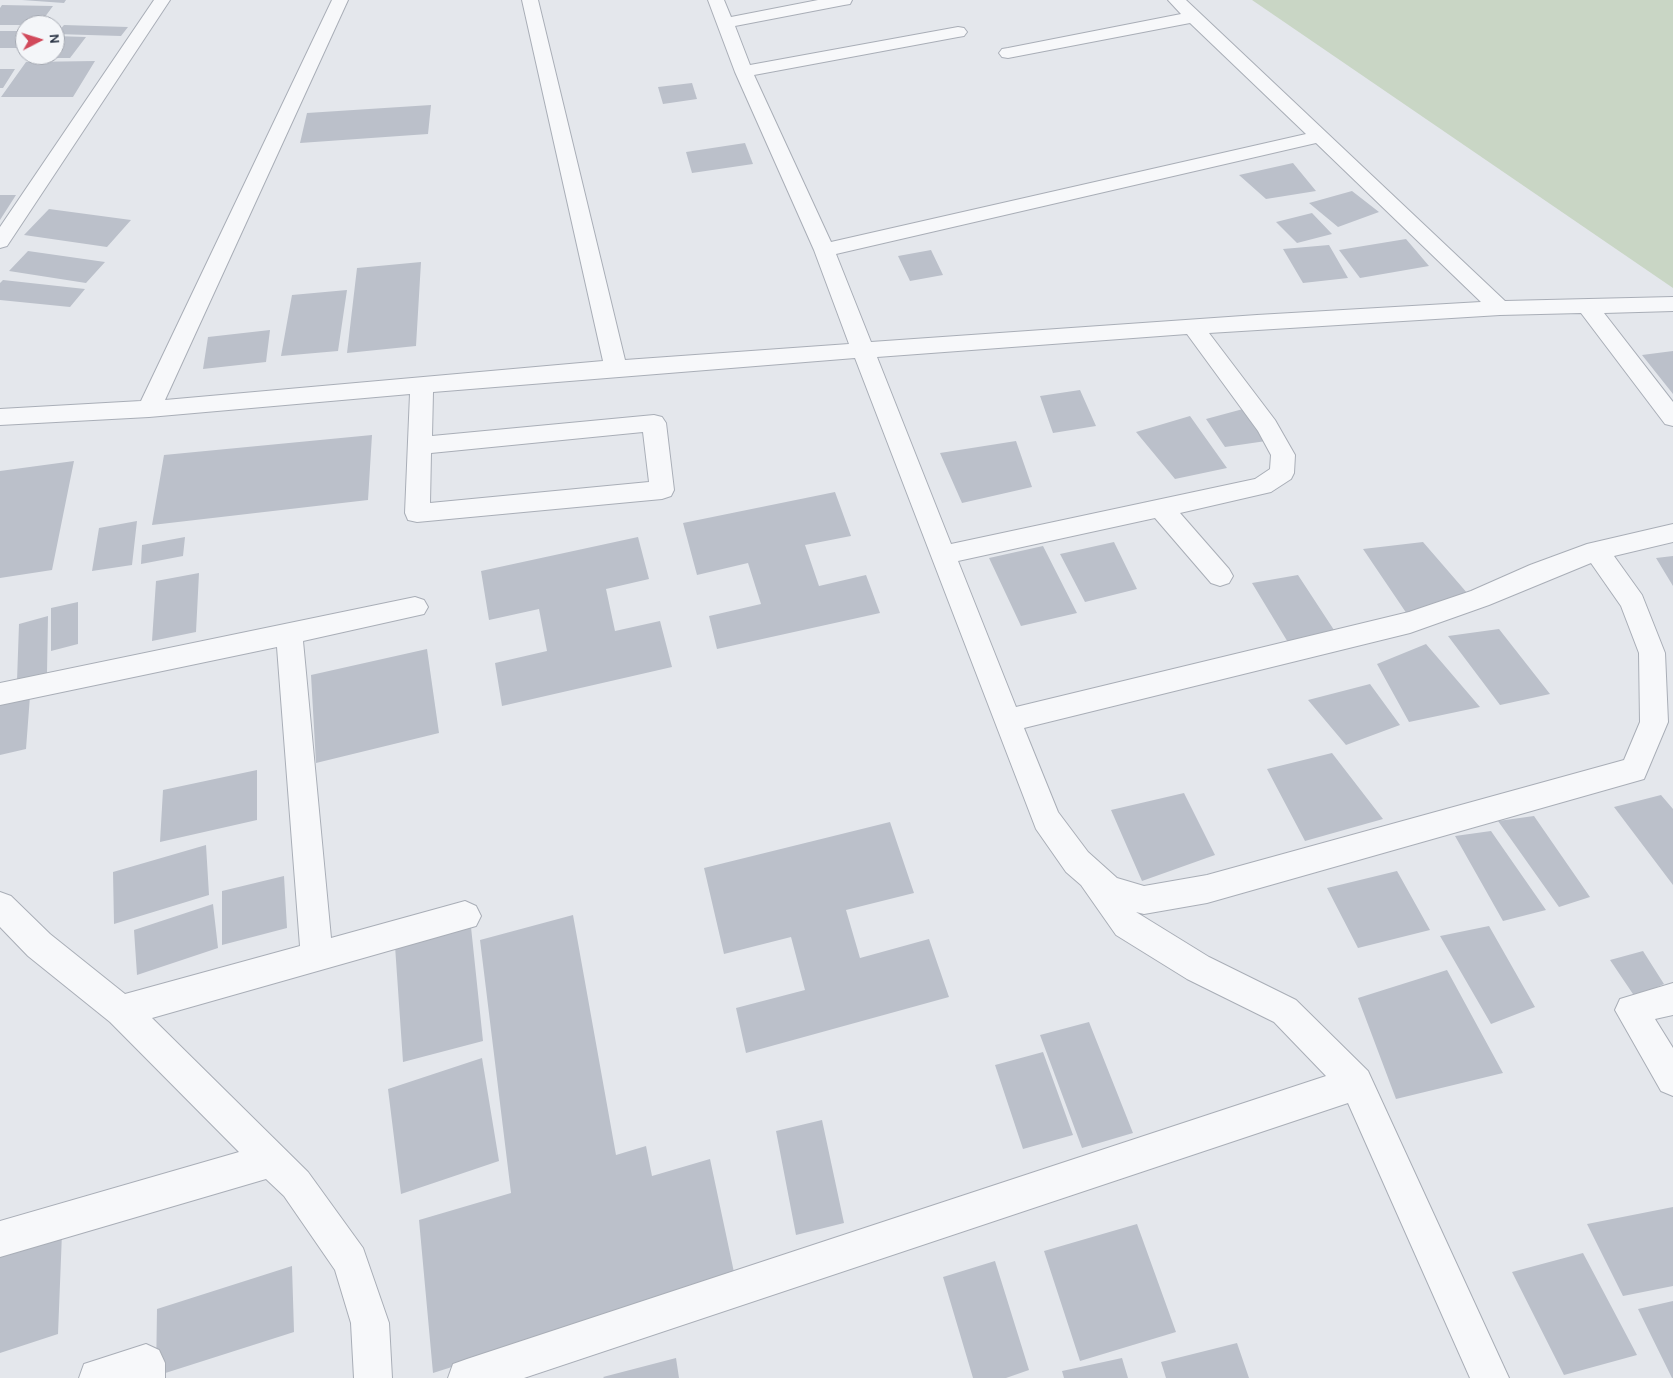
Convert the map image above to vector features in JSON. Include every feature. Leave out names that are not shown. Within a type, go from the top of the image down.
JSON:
[{"type":"street","points":[[0,242],[162,0]]},
{"type":"street","points":[[149,409],[340,0]]},
{"type":"street","points":[[530,0],[616,368]]},
{"type":"street","points":[[716,0],[744,72],[824,250],[1046,820],[1077,862],[1108,889],[1144,900],[1198,891],[1634,770],[1654,722],[1652,653],[1633,602],[1596,551]]},
{"type":"street","points":[[725,23],[844,0]]},
{"type":"street","points":[[1176,0],[1500,308]]},
{"type":"street","points":[[1008,53],[1194,17]]},
{"type":"street","points":[[744,72],[958,32]]},
{"type":"street","points":[[824,250],[1318,136]]},
{"type":"street","points":[[0,418],[149,409],[616,368],[1193,327],[1500,308],[1673,304]]},
{"type":"street","points":[[1588,306],[1673,418]]},
{"type":"street","points":[[943,556],[1262,486],[1282,473],[1283,455],[1267,426],[1193,327]]},
{"type":"street","points":[[420,446],[654,422],[662,490],[417,513],[422,385]]},
{"type":"street","points":[[1160,508],[1220,576]]},
{"type":"street","points":[[1007,721],[1410,622],[1480,598],[1540,572],[1596,551],[1673,533]]},
{"type":"street","points":[[0,694],[415,607]]},
{"type":"street","points":[[289,634],[317,957]]},
{"type":"street","points":[[1085,868],[1127,925],[1198,968],[1285,1011],[1356,1083],[1490,1378]]},
{"type":"street","points":[[0,906],[39,945],[120,1011],[296,1184],[350,1261],[370,1322],[372,1378]]},
{"type":"street","points":[[120,1011],[465,916]]},
{"type":"street","points":[[1673,1000],[1631,1010],[1673,1079]]},
{"type":"street","points":[[468,1378],[1356,1083]]},
{"type":"street","points":[[0,1239],[272,1160]]},
{"type":"street","points":[[98,1378],[146,1363],[146,1378]]},
{"type":"green space","points":[[1252,0],[1673,0],[1673,288]]},
{"type":"building","points":[[22,0],[66,0],[64,3]]},
{"type":"building","points":[[2,5],[53,6],[46,15],[15,15],[15,25],[0,25],[0,8]]},
{"type":"building","points":[[65,25],[128,27],[121,36],[65,34]]},
{"type":"building","points":[[0,31],[15,31],[15,48],[0,48]]},
{"type":"building","points":[[65,36],[86,37],[70,58],[65,58]]},
{"type":"building","points":[[65,61],[95,61],[73,97],[1,97],[24,65],[65,65]]},
{"type":"building","points":[[0,69],[15,69],[3,88],[0,88]]},
{"type":"building","points":[[692,83],[697,99],[663,104],[658,87]]},
{"type":"building","points":[[431,105],[428,134],[300,143],[307,113]]},
{"type":"building","points":[[745,143],[753,164],[692,173],[686,152]]},
{"type":"building","points":[[1293,163],[1316,191],[1266,199],[1239,175]]},
{"type":"building","points":[[1352,191],[1379,212],[1338,227],[1309,203]]},
{"type":"building","points":[[0,195],[16,195],[0,220]]},
{"type":"building","points":[[49,209],[131,220],[107,247],[24,235]]},
{"type":"building","points":[[1312,213],[1332,234],[1297,243],[1276,222]]},
{"type":"building","points":[[1406,239],[1429,266],[1360,278],[1339,250]]},
{"type":"building","points":[[1329,245],[1348,278],[1303,283],[1283,249]]},
{"type":"building","points":[[931,250],[943,275],[910,281],[898,256]]},
{"type":"building","points":[[28,251],[105,262],[86,283],[9,271]]},
{"type":"building","points":[[421,262],[416,346],[347,353],[357,268]]},
{"type":"building","points":[[3,280],[85,289],[70,307],[0,300],[0,283]]},
{"type":"building","points":[[347,290],[338,351],[281,356],[292,295]]},
{"type":"building","points":[[270,330],[266,362],[203,369],[208,337]]},
{"type":"building","points":[[1673,351],[1673,394],[1642,355]]},
{"type":"building","points":[[1080,390],[1096,426],[1053,433],[1040,396]]},
{"type":"building","points":[[1243,409],[1266,441],[1225,447],[1206,419]]},
{"type":"building","points":[[1190,416],[1227,468],[1175,479],[1136,432]]},
{"type":"building","points":[[372,435],[368,500],[152,525],[164,455]]},
{"type":"building","points":[[1016,441],[1032,487],[962,503],[940,453]]},
{"type":"building","points":[[74,461],[52,570],[0,578],[0,471]]},
{"type":"building","points":[[835,492],[851,536],[805,545],[819,586],[866,575],[880,613],[717,649],[709,616],[761,604],[748,563],[697,575],[683,523]]},
{"type":"building","points":[[137,521],[132,565],[92,571],[99,528]]},
{"type":"building","points":[[185,537],[183,556],[141,564],[142,545]]},
{"type":"building","points":[[638,537],[649,579],[606,589],[615,631],[660,621],[672,667],[502,706],[495,663],[547,651],[539,609],[489,620],[481,571]]},
{"type":"building","points":[[1114,542],[1137,589],[1085,602],[1060,554]]},
{"type":"building","points":[[1423,542],[1468,594],[1407,614],[1363,549]]},
{"type":"building","points":[[1043,546],[1077,613],[1021,626],[989,558]]},
{"type":"building","points":[[1673,556],[1673,586],[1656,558]]},
{"type":"building","points":[[199,573],[196,632],[152,641],[156,581]]},
{"type":"building","points":[[1298,575],[1334,630],[1289,644],[1252,583]]},
{"type":"building","points":[[78,602],[78,644],[51,651],[51,608]]},
{"type":"building","points":[[48,616],[47,673],[17,681],[19,624]]},
{"type":"building","points":[[1499,629],[1550,694],[1500,705],[1448,636]]},
{"type":"building","points":[[1426,644],[1480,707],[1409,722],[1377,664]]},
{"type":"building","points":[[427,649],[439,733],[316,763],[311,675]]},
{"type":"building","points":[[1370,684],[1400,725],[1346,745],[1308,700]]},
{"type":"building","points":[[30,696],[26,749],[0,755],[0,703]]},
{"type":"building","points":[[1332,753],[1383,819],[1305,841],[1267,769]]},
{"type":"building","points":[[257,770],[257,820],[160,842],[163,790]]},
{"type":"building","points":[[1184,793],[1215,855],[1142,881],[1111,810]]},
{"type":"building","points":[[1661,795],[1673,809],[1673,885],[1614,807]]},
{"type":"building","points":[[1534,816],[1590,897],[1559,907],[1498,821]]},
{"type":"building","points":[[890,822],[914,893],[846,910],[860,958],[929,939],[949,997],[746,1053],[736,1008],[805,990],[791,937],[724,954],[704,868]]},
{"type":"building","points":[[1491,831],[1546,910],[1503,921],[1455,836]]},
{"type":"building","points":[[206,845],[209,895],[114,924],[113,872]]},
{"type":"building","points":[[1397,871],[1430,930],[1358,948],[1327,888]]},
{"type":"building","points":[[284,876],[287,928],[222,945],[222,891]]},
{"type":"building","points":[[213,904],[218,948],[137,975],[134,930]]},
{"type":"building","points":[[573,915],[616,1155],[646,1146],[652,1176],[710,1159],[735,1277],[433,1373],[419,1220],[511,1193],[480,940]]},
{"type":"building","points":[[1489,926],[1535,1007],[1491,1024],[1440,936]]},
{"type":"building","points":[[471,927],[483,1041],[403,1062],[395,946]]},
{"type":"building","points":[[1643,951],[1664,984],[1635,997],[1610,960]]},
{"type":"building","points":[[1447,970],[1503,1073],[1396,1099],[1358,998]]},
{"type":"building","points":[[1089,1022],[1133,1133],[1082,1148],[1040,1035]]},
{"type":"building","points":[[1043,1052],[1073,1135],[1023,1149],[995,1065]]},
{"type":"building","points":[[482,1058],[499,1161],[401,1194],[388,1089]]},
{"type":"building","points":[[822,1120],[844,1223],[796,1235],[776,1131]]},
{"type":"building","points":[[1673,1207],[1673,1286],[1623,1296],[1587,1224]]},
{"type":"building","points":[[1137,1224],[1176,1332],[1080,1361],[1044,1251]]},
{"type":"building","points":[[62,1233],[58,1334],[0,1353],[0,1253]]},
{"type":"building","points":[[1583,1253],[1637,1355],[1564,1375],[1512,1272]]},
{"type":"building","points":[[995,1261],[1029,1370],[1006,1378],[973,1378],[943,1277]]},
{"type":"building","points":[[292,1266],[294,1332],[156,1376],[157,1309]]},
{"type":"building","points":[[1673,1301],[1673,1378],[1672,1378],[1638,1309]]},
{"type":"building","points":[[1237,1343],[1249,1378],[1166,1378],[1161,1362]]},
{"type":"building","points":[[676,1358],[679,1378],[603,1377]]},
{"type":"building","points":[[1122,1358],[1128,1378],[1064,1378],[1062,1371]]}]
